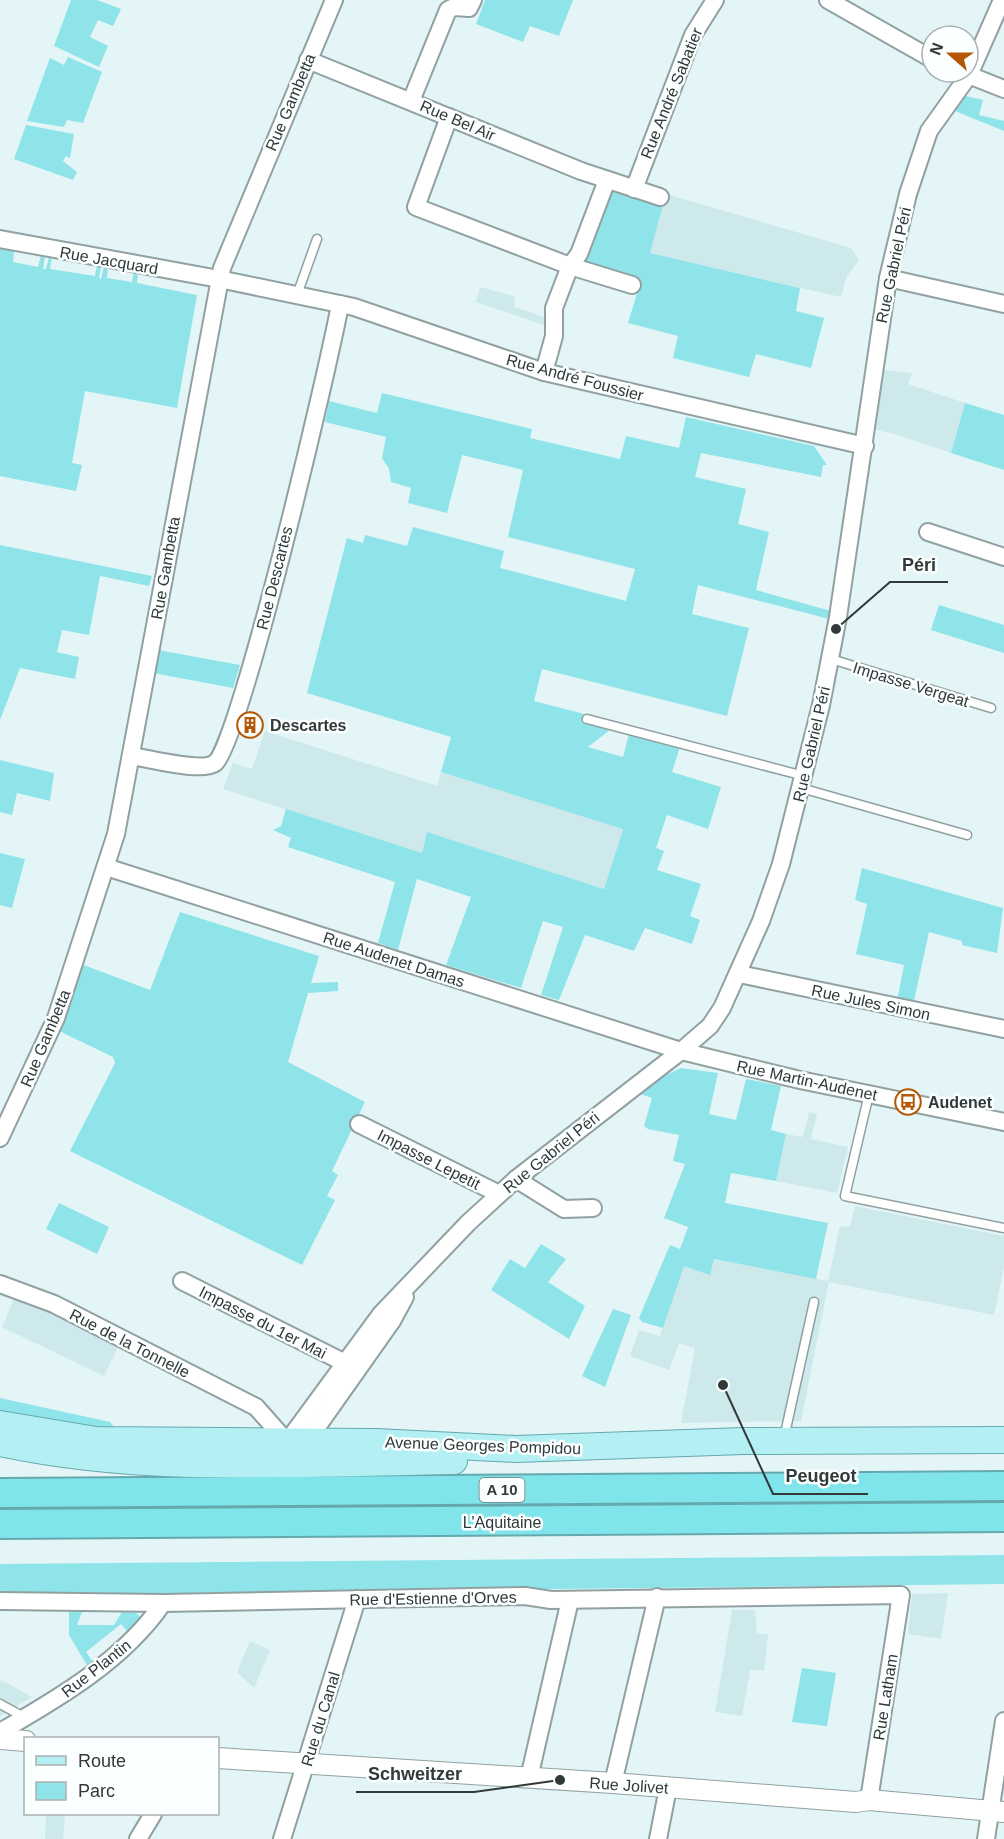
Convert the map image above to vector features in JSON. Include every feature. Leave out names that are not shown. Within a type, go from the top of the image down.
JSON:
[{"type":"highway","name":"L'Aquitaine","points":[[0,1493],[1004,1486]]},
{"type":"highway","name":"L'Aquitaine","points":[[7,1526],[1004,1517]]},
{"type":"main road","name":"Avenue Georges Pompidou","points":[[0,1424],[96,1440],[243,1442],[295,1449],[1004,1456]]},
{"type":"main road","name":"Avenue Georges Pompidou","points":[[0,1443],[95,1460],[414,1443],[516,1449],[783,1441],[1004,1440]]},
{"type":"street","name":"Rue Gambetta","points":[[0,1138],[56,1018],[106,867],[122,807],[219,279],[226,253],[334,0]]},
{"type":"street","points":[[411,101],[448,10],[454,7],[469,8],[473,0]]},
{"type":"street","name":"Rue André Sabatier","points":[[634,189],[693,35],[715,0]]},
{"type":"street","points":[[828,0],[920,52]]},
{"type":"street","name":"Rue Gabriel Péri","points":[[980,44],[1002,0]]},
{"type":"street","name":"Rue Bel Air","points":[[308,60],[607,180],[660,197]]},
{"type":"street","points":[[980,80],[1004,89]]},
{"type":"street","name":"Rue Gabriel Péri","points":[[295,1449],[351,1366],[381,1314],[498,1194],[710,1026],[739,974],[781,864],[831,659],[865,446],[888,278],[908,194],[929,131],[959,84]]},
{"type":"street","points":[[448,117],[416,207],[494,239],[632,285]]},
{"type":"street","points":[[544,372],[554,336],[554,308],[570,266],[579,254],[607,180]]},
{"type":"street","name":"Rue Jacquard","points":[[0,239],[219,279]]},
{"type":"street","points":[[888,278],[1004,304]]},
{"type":"street","name":"Rue André Foussier","points":[[219,279],[340,304],[544,372],[865,446]]},
{"type":"street","name":"Rue Descartes","points":[[130,756],[204,766],[216,762],[225,750],[245,692],[271,592],[340,304]]},
{"type":"street","points":[[928,532],[1004,556]]},
{"type":"street","name":"Rue Audenet Damas","points":[[106,867],[681,1051]]},
{"type":"street","name":"Rue Jules Simon","points":[[739,974],[1004,1029]]},
{"type":"street","name":"Rue Martin-Audenet","points":[[681,1051],[1004,1122]]},
{"type":"street","name":"Impasse Lepetit","points":[[359,1124],[498,1194]]},
{"type":"street","points":[[516,1179],[564,1209],[593,1208]]},
{"type":"street","name":"Impasse du 1er Mai","points":[[182,1281],[351,1366]]},
{"type":"street","name":"Rue de la Tonnelle","points":[[0,1284],[54,1304],[256,1407],[295,1449]]},
{"type":"street","points":[[243,1442],[255,1429],[256,1407]]},
{"type":"street","name":"Rue d'Estienne d'Orves","points":[[0,1601],[163,1603],[525,1596],[544,1600],[570,1600],[901,1595]]},
{"type":"street","name":"Rue Latham","points":[[869,1800],[901,1595]]},
{"type":"street","points":[[613,1783],[657,1598]]},
{"type":"street","name":"Rue du Canal","points":[[282,1839],[357,1599]]},
{"type":"street","points":[[530,1778],[570,1600]]},
{"type":"street","name":"Rue Plantin","points":[[0,1732],[17,1732],[89,1676],[148,1626],[163,1603]]},
{"type":"street","points":[[986,1839],[997,1812],[1004,1721]]},
{"type":"street","name":"Rue Jolivet","points":[[219,1758],[613,1783],[856,1802],[869,1800],[997,1812]]},
{"type":"street","points":[[658,1839],[668,1788]]},
{"type":"street","points":[[138,1839],[152,1815]]},
{"type":"lane","points":[[297,295],[317,240]]},
{"type":"lane","name":"Impasse Vergeat","points":[[831,659],[991,708]]},
{"type":"lane","points":[[587,719],[802,782],[968,835]]},
{"type":"lane","points":[[869,1094],[845,1196],[1004,1228]]},
{"type":"lane","points":[[783,1441],[814,1302]]},
{"type":"lane","points":[[0,1704],[17,1732]]},
{"type":"shaded area","points":[[666,194],[851,248],[859,260],[847,276],[841,297],[649,253]]},
{"type":"shaded area","points":[[480,287],[514,296],[515,307],[544,317],[550,327],[476,302]]},
{"type":"shaded area","points":[[883,370],[912,373],[908,384],[965,403],[951,453],[876,430]]},
{"type":"shaded area","points":[[265,731],[437,786],[441,772],[623,828],[604,889],[427,832],[422,853],[223,789],[233,763],[252,769]]},
{"type":"shaded area","points":[[809,1112],[817,1114],[811,1139],[848,1147],[837,1193],[776,1181],[786,1134],[803,1137]]},
{"type":"shaded area","points":[[855,1206],[1004,1236],[1004,1267],[994,1315],[829,1282],[801,1421],[681,1423],[695,1348],[679,1343],[669,1370],[630,1356],[639,1330],[660,1336],[684,1265],[714,1259],[828,1281],[840,1226],[850,1227]]},
{"type":"shaded area","points":[[14,1299],[50,1313],[118,1347],[104,1376],[2,1327]]},
{"type":"shaded area","points":[[948,1593],[941,1639],[908,1634],[912,1594]]},
{"type":"shaded area","points":[[732,1610],[755,1610],[757,1634],[768,1634],[764,1670],[750,1670],[742,1716],[715,1712]]},
{"type":"shaded area","points":[[250,1641],[270,1650],[254,1688],[237,1672]]},
{"type":"shaded area","points":[[0,1680],[9,1684],[32,1697],[0,1716]]},
{"type":"shaded area","points":[[46,1815],[65,1815],[63,1839],[45,1839]]},
{"type":"green space","points":[[71,0],[97,0],[121,9],[113,26],[98,20],[90,37],[108,46],[99,67],[54,46]]},
{"type":"green space","points":[[485,0],[573,0],[559,36],[530,26],[523,42],[476,24]]},
{"type":"green space","points":[[68,57],[102,72],[83,123],[67,120],[64,127],[27,121],[50,58],[64,65]]},
{"type":"green space","points":[[966,96],[983,100],[979,115],[1004,121],[1004,131],[955,111]]},
{"type":"green space","points":[[26,125],[74,134],[70,158],[66,156],[63,161],[77,172],[73,180],[14,159]]},
{"type":"green space","points":[[611,189],[663,205],[650,253],[800,288],[796,311],[824,318],[811,368],[756,354],[749,377],[673,358],[678,336],[628,323],[641,280],[582,263]]},
{"type":"green space","points":[[0,247],[14,251],[13,262],[38,267],[41,255],[45,256],[43,269],[46,269],[49,257],[52,257],[50,269],[95,276],[97,265],[101,266],[99,278],[101,279],[104,266],[108,267],[107,278],[132,282],[134,271],[138,272],[137,283],[197,295],[177,408],[85,391],[72,463],[82,465],[76,491],[0,476]]},
{"type":"green space","points":[[382,393],[532,429],[530,438],[620,459],[626,436],[679,448],[686,417],[814,446],[827,465],[823,465],[821,477],[701,453],[695,477],[746,489],[738,524],[769,532],[756,590],[831,611],[829,619],[698,585],[692,614],[749,628],[727,716],[542,669],[534,701],[661,734],[661,742],[680,747],[672,772],[721,787],[708,829],[667,815],[656,848],[664,851],[657,870],[701,884],[690,916],[700,920],[692,944],[645,928],[634,951],[585,935],[559,1000],[541,995],[563,927],[543,921],[521,988],[446,965],[471,897],[417,879],[398,950],[378,943],[395,882],[288,847],[291,838],[273,830],[281,826],[286,809],[422,853],[427,832],[604,889],[623,829],[441,772],[451,737],[307,693],[347,538],[363,543],[365,535],[407,546],[413,527],[504,551],[500,568],[626,601],[635,569],[508,537],[523,470],[462,455],[447,513],[408,503],[411,488],[391,482],[389,469],[382,458],[386,437],[325,422],[329,401],[377,413]],"holes":[[[611,729],[629,734],[623,757],[588,747]]]},
{"type":"green space","points":[[965,403],[1004,415],[1004,470],[951,453]]},
{"type":"green space","points":[[0,545],[152,576],[149,586],[100,576],[89,635],[62,630],[57,652],[79,657],[75,679],[20,668],[0,720]]},
{"type":"green space","points":[[939,605],[1004,625],[1004,653],[931,630]]},
{"type":"green space","points":[[158,650],[240,665],[233,688],[153,673]]},
{"type":"green space","points":[[0,760],[54,773],[50,801],[17,793],[12,815],[0,812]]},
{"type":"green space","points":[[0,853],[25,859],[12,908],[0,905]]},
{"type":"green space","points":[[862,868],[1003,908],[997,953],[962,945],[962,941],[929,932],[913,1005],[897,1001],[904,965],[856,954],[867,904],[855,900]]},
{"type":"green space","points":[[180,912],[319,956],[311,983],[338,982],[338,991],[308,993],[288,1062],[365,1102],[332,1171],[338,1175],[327,1196],[335,1200],[302,1265],[70,1151],[115,1063],[113,1057],[59,1031],[81,964],[150,990]]},
{"type":"green space","points":[[681,1068],[718,1073],[709,1114],[736,1120],[746,1079],[781,1086],[771,1130],[786,1134],[776,1181],[731,1173],[725,1203],[828,1223],[816,1279],[714,1259],[710,1275],[684,1266],[663,1328],[642,1322],[639,1318],[670,1245],[680,1249],[688,1227],[664,1218],[685,1164],[673,1161],[679,1135],[648,1129],[644,1126],[652,1098],[640,1094],[664,1076]]},
{"type":"green space","points":[[59,1203],[109,1227],[97,1254],[46,1229]]},
{"type":"green space","points":[[541,1244],[566,1259],[548,1282],[585,1306],[569,1339],[491,1290],[510,1259],[525,1268]]},
{"type":"green space","points":[[613,1309],[631,1315],[605,1387],[582,1376]]},
{"type":"green space","points":[[0,1398],[110,1422],[115,1428],[0,1413]]},
{"type":"green space","points":[[1004,1555],[1004,1584],[0,1595],[0,1564]]},
{"type":"green space","points":[[69,1612],[82,1612],[77,1625],[114,1625],[122,1612],[136,1613],[141,1617],[140,1623],[129,1633],[121,1624],[86,1652],[93,1662],[88,1667],[69,1635]]},
{"type":"green space","points":[[802,1668],[836,1673],[827,1726],[792,1722]]},
{"type":"place","name":"Péri","points":[[836,629]]},
{"type":"place","name":"Descartes","points":[[250,725]]},
{"type":"place","name":"Audenet","points":[[908,1102]]},
{"type":"place","name":"Peugeot","points":[[723,1385]]},
{"type":"place","name":"Schweitzer","points":[[560,1780]]}]
